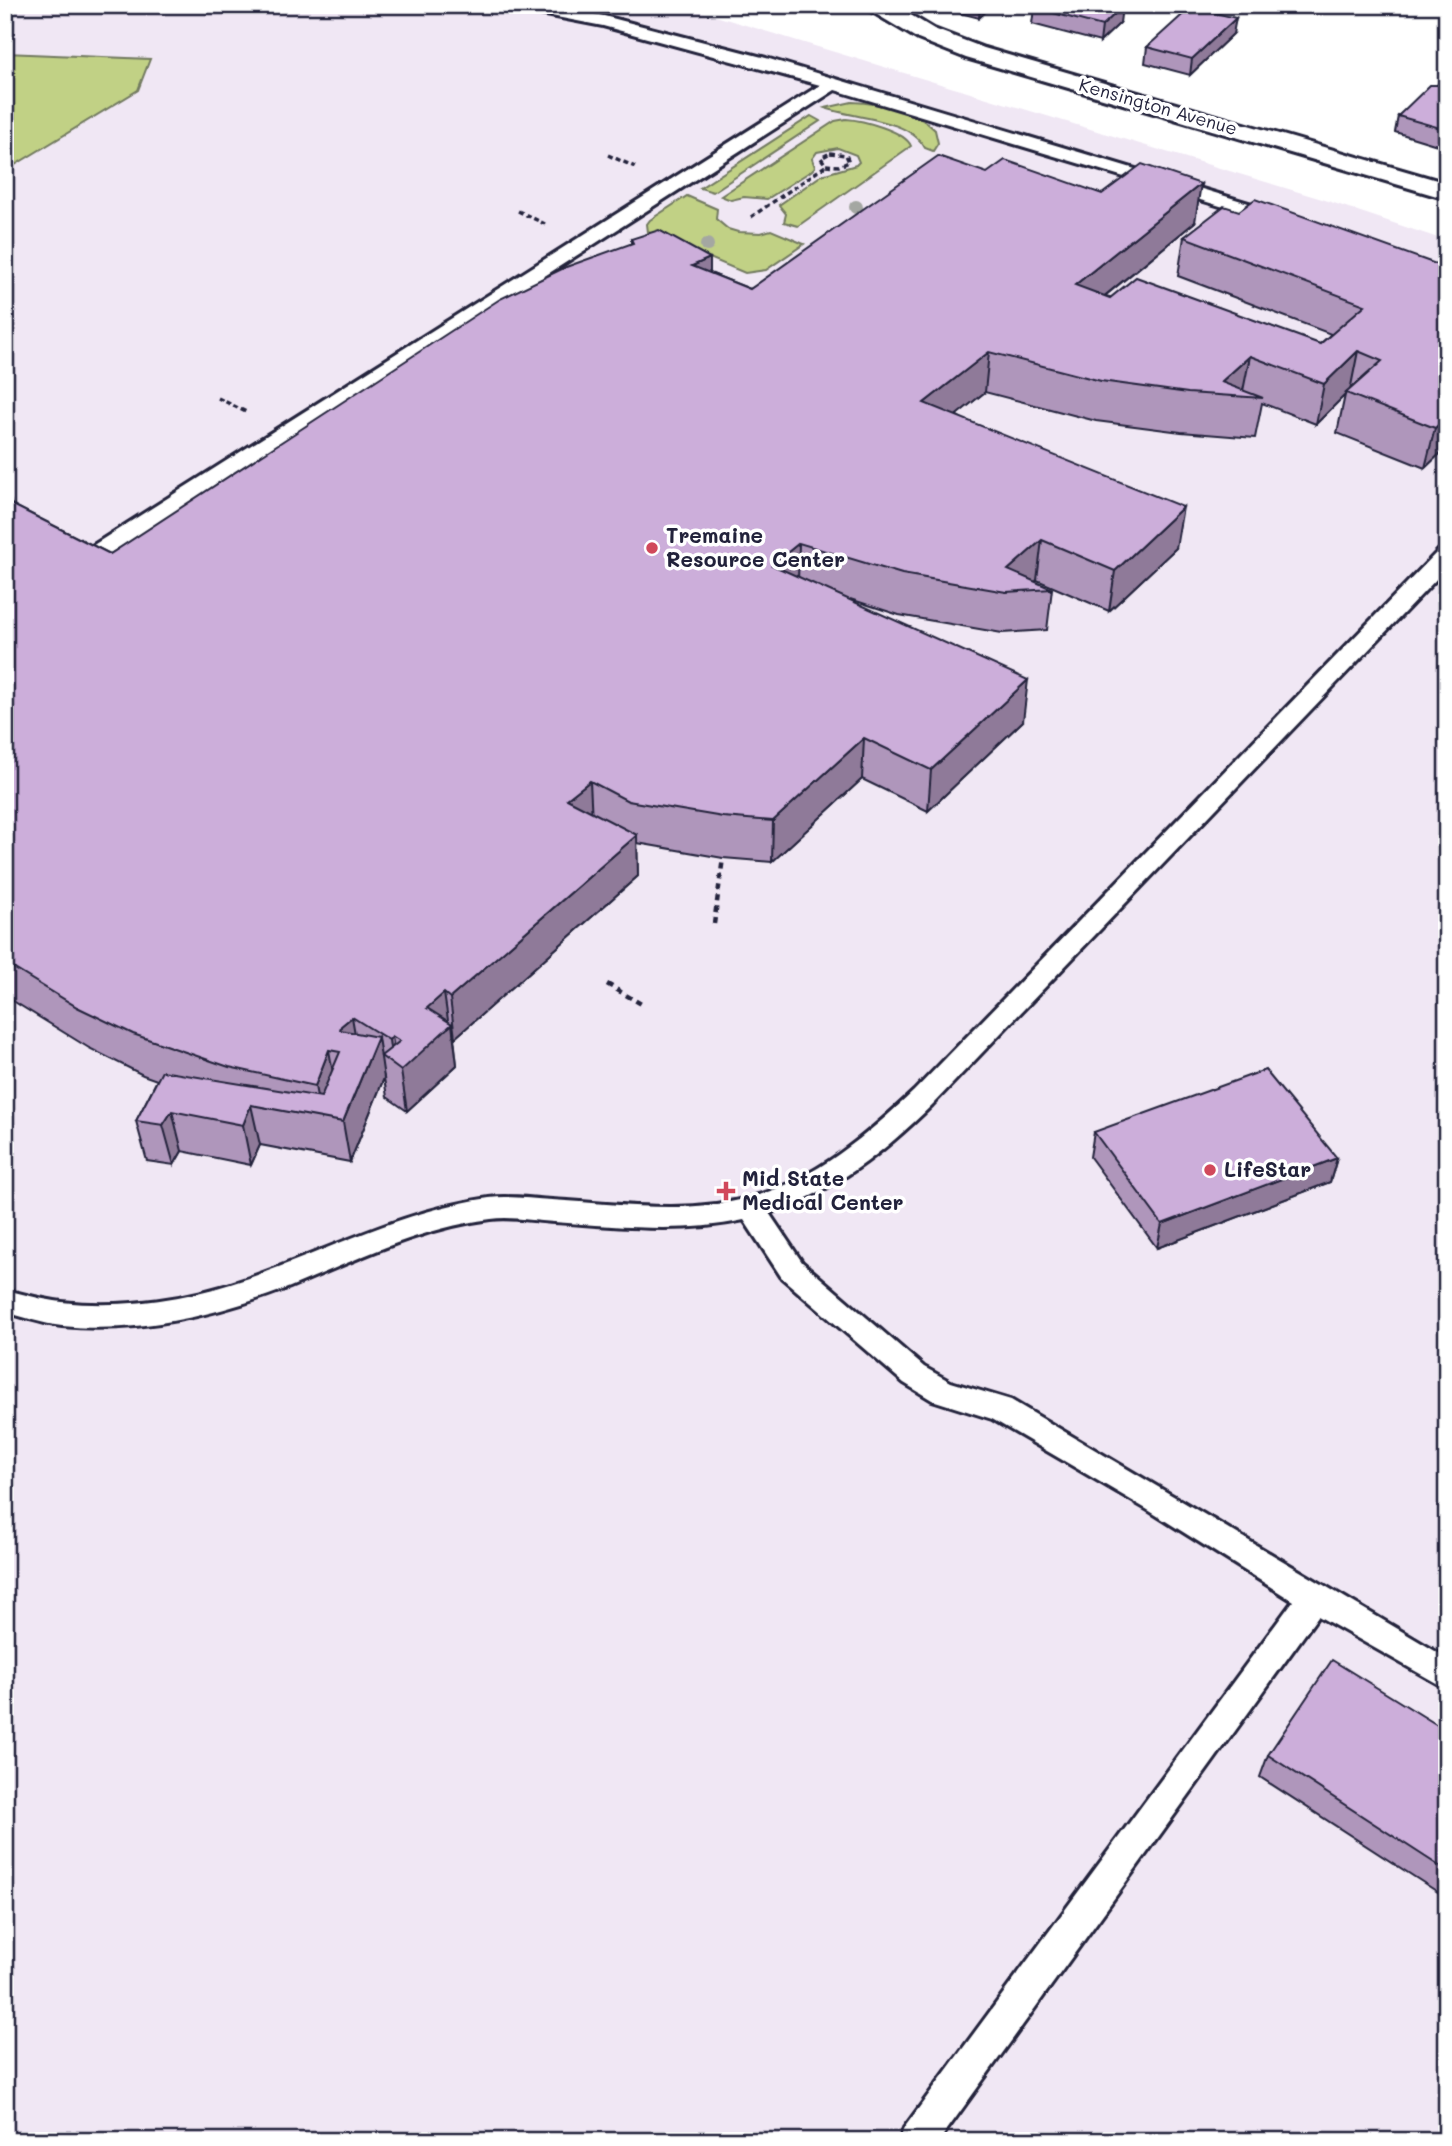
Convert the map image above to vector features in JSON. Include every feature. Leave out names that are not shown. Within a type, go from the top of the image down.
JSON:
[{"type":"main road","name":"Kensington Avenue","points":[[877,5],[926,34],[975,53],[1447,191]]},
{"type":"lane","points":[[520,5],[680,39],[1295,223]]},
{"type":"lane","points":[[59,576],[833,84]]},
{"type":"lane","points":[[5,1301],[62,1314],[130,1314],[203,1304],[277,1280],[363,1243],[431,1218],[496,1208],[633,1215],[697,1215],[751,1208],[820,1181],[878,1142],[1447,555]]},
{"type":"lane","points":[[751,1208],[792,1270],[914,1375],[942,1391],[1001,1409],[1447,1675]]},
{"type":"lane","points":[[917,2141],[1314,1597]]},
{"type":"path","points":[[751,217],[827,165],[843,165],[849,162],[849,157],[838,153],[825,154],[822,160],[827,165]]},
{"type":"path","points":[[608,155],[639,168]]},
{"type":"path","points":[[517,212],[548,225]]},
{"type":"path","points":[[218,398],[247,413]]},
{"type":"path","points":[[714,925],[723,858]]},
{"type":"path","points":[[607,984],[643,1005]]},
{"type":"shaded area","name":"Mid State Medical Center","points":[[5,5],[679,5],[1322,199],[1447,241],[1447,2141],[5,2141]]},
{"type":"green space","points":[[5,53],[150,59],[138,90],[5,171]]},
{"type":"green space","points":[[852,102],[885,106],[918,117],[935,130],[938,143],[933,151],[925,148],[907,130],[880,120],[825,108]]},
{"type":"green space","points":[[811,116],[820,121],[713,192],[700,188]]},
{"type":"green space","points":[[846,119],[892,131],[911,146],[798,226],[784,222],[786,214],[779,205],[822,175],[856,165],[859,162],[856,155],[838,148],[817,152],[812,159],[815,167],[811,171],[767,199],[744,197],[731,200],[721,196],[835,121]]},
{"type":"green space","points":[[687,196],[717,209],[716,219],[728,229],[761,233],[771,230],[804,244],[766,270],[745,273],[648,232],[647,224],[650,220]]},
{"type":"building","points":[[1037,5],[1122,7],[1102,26],[1034,8]]},
{"type":"building","points":[[1191,7],[1236,18],[1192,59],[1147,47]]},
{"type":"building","points":[[1443,79],[1447,80],[1447,130],[1398,116],[1430,85],[1437,85]]},
{"type":"building","points":[[938,156],[987,173],[1005,160],[1102,194],[1142,164],[1201,184],[1075,285],[1110,298],[1136,277],[1320,344],[1365,305],[1184,237],[1224,206],[1239,211],[1255,199],[1447,268],[1447,417],[1435,428],[1346,393],[1382,361],[1358,351],[1324,384],[1250,356],[1221,382],[1263,398],[1188,393],[1101,381],[989,352],[924,403],[1183,507],[1115,571],[1042,540],[1008,570],[1052,589],[1006,592],[902,574],[799,543],[772,565],[1028,680],[931,770],[864,738],[773,821],[723,817],[628,801],[590,781],[567,799],[637,835],[450,998],[444,993],[427,1008],[452,1024],[401,1071],[381,1056],[400,1041],[392,1036],[389,1040],[352,1017],[341,1026],[340,1030],[378,1037],[343,1122],[251,1105],[243,1125],[172,1111],[163,1125],[136,1121],[162,1071],[321,1097],[340,1052],[329,1050],[315,1086],[229,1067],[133,1034],[77,1007],[5,963],[5,501],[110,554],[500,299],[566,267],[633,243],[631,239],[659,230],[710,258],[692,266],[750,289]]},
{"type":"building","name":"LifeStar","points":[[1265,1070],[1337,1158],[1162,1224],[1094,1132]]},
{"type":"building","points":[[1332,1660],[1447,1731],[1447,1871],[1268,1755]]},
{"type":"place","name":"Tremaine Resource Center","points":[[652,548]]},
{"type":"place","name":"LifeStar","points":[[1210,1170]]},
{"type":"place","name":"Mid State Medical Center","points":[[726,1191]]}]
